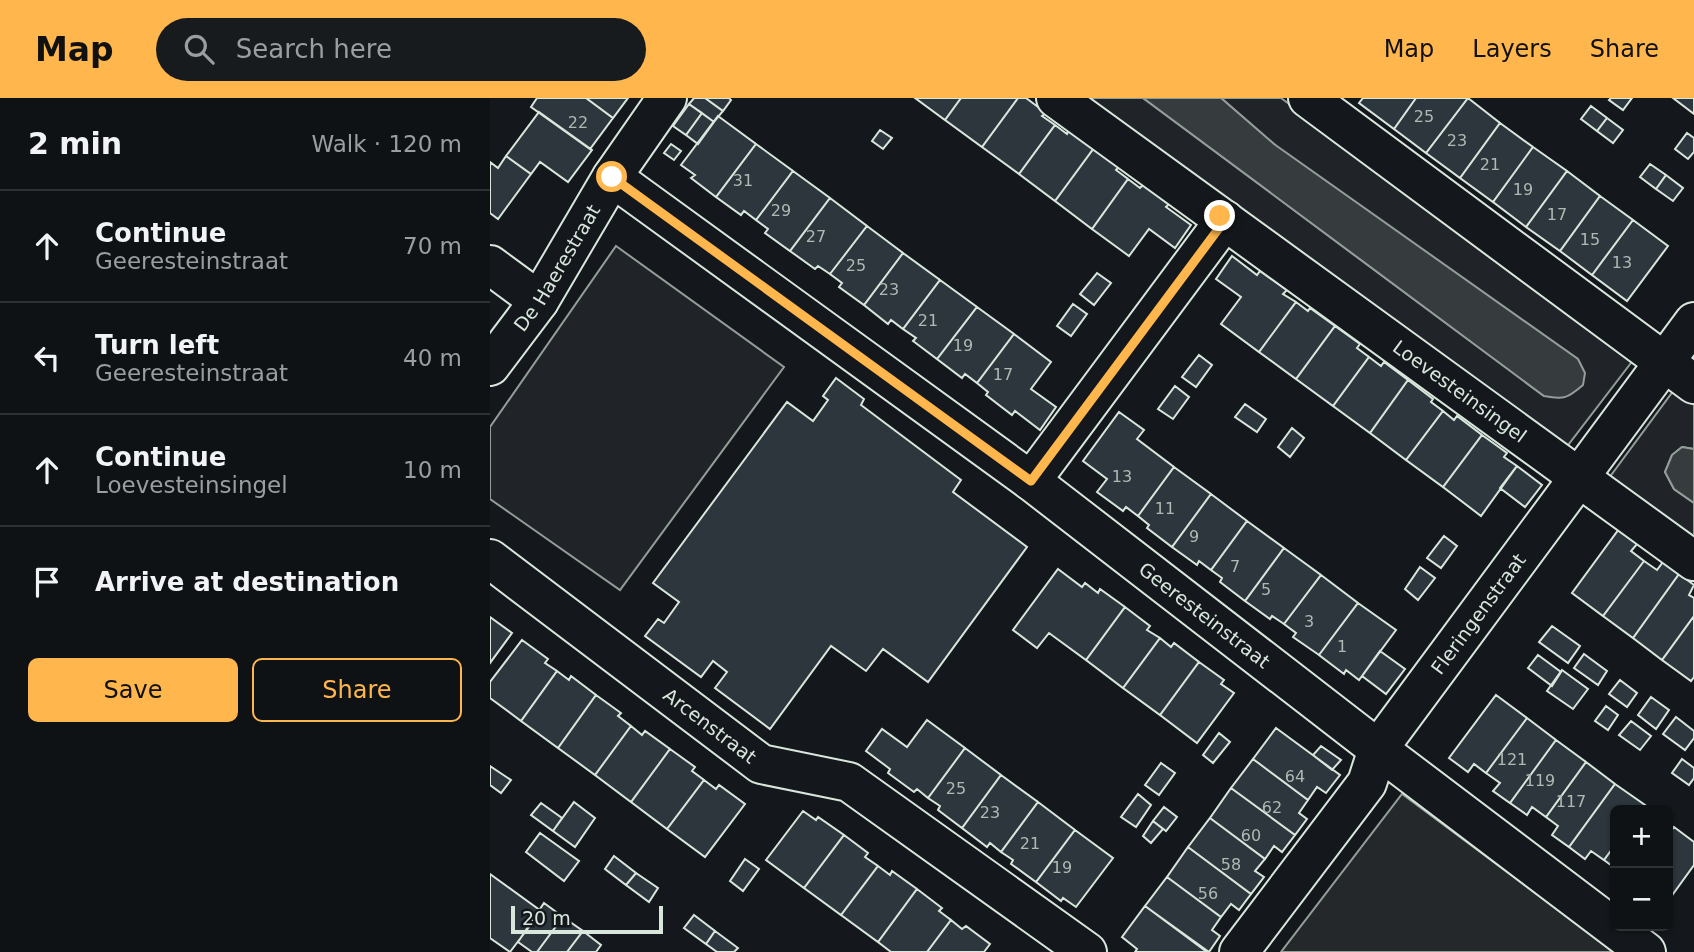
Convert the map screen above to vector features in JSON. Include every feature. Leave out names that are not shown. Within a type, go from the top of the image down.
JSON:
[{"type":"street","name":"De Haerestraat","points":[[490,366],[539,301],[612,177],[667,98]]},
{"type":"street","name":"Loevesteinsingel","points":[[1056,98],[1694,561]]},
{"type":"street","points":[[1308,98],[1680,373]]},
{"type":"street","name":"Geeresteinstraat","points":[[612,177],[1031,481],[1378,749]]},
{"type":"street","points":[[1031,481],[1225,220]]},
{"type":"street","points":[[490,265],[539,301]]},
{"type":"street","name":"Fleringenstraat","points":[[1239,952],[1367,783],[1378,749],[1578,477],[1680,373],[1694,322]]},
{"type":"street","name":"Arcenstraat","points":[[490,559],[761,764],[849,782],[1087,952]]},
{"type":"street","points":[[1378,749],[1646,952]]},
{"type":"shaded area","points":[[1089,98],[1143,98],[1544,396],[1274,144],[1221,98],[1281,98],[1634,359],[1565,449]]},
{"type":"shaded area","points":[[1143,98],[1221,98],[1274,144],[1578,359],[1585,373],[1583,385],[1565,397],[1544,396]]},
{"type":"shaded area","points":[[616,246],[784,367],[620,590],[490,499],[490,427]]},
{"type":"shaded area","points":[[1674,390],[1694,405],[1694,449],[1682,447],[1672,455],[1665,472],[1674,489],[1694,503],[1694,541],[1609,478]]},
{"type":"shaded area","points":[[1682,447],[1694,449],[1694,503],[1674,489],[1665,472],[1672,455]]},
{"type":"shaded area","points":[[1402,794],[1615,952],[1281,952]]},
{"type":"building","points":[[537,98],[586,98],[613,118],[590,149],[531,107]]},
{"type":"building","points":[[586,98],[628,98],[613,118]]},
{"type":"building","points":[[694,98],[705,98],[723,111],[714,122],[689,104]]},
{"type":"building","points":[[705,98],[729,98],[731,100],[723,111]]},
{"type":"building","points":[[915,98],[961,98],[945,120]]},
{"type":"building","points":[[961,98],[1018,98],[982,147],[945,120]]},
{"type":"building","points":[[1018,98],[1026,98],[1046,113],[1042,116],[1055,125],[1019,174],[982,147]]},
{"type":"building","points":[[1363,98],[1416,98],[1394,129],[1359,103]]},
{"type":"building","points":[[1416,98],[1468,98],[1426,153],[1394,129]]},
{"type":"building","points":[[1468,98],[1500,123],[1460,178],[1426,153]]},
{"type":"building","points":[[1632,98],[1623,110],[1609,100]]},
{"type":"building","points":[[1673,98],[1694,98],[1694,114]]},
{"type":"building","points":[[689,104],[702,113],[686,135],[673,126]]},
{"type":"building","points":[[1591,106],[1607,118],[1597,131],[1581,119]]},
{"type":"building","points":[[539,112],[592,150],[568,182],[540,162],[531,174],[506,156]]},
{"type":"building","points":[[702,113],[714,122],[698,144],[686,135]]},
{"type":"building","points":[[718,116],[756,144],[716,197],[691,178],[695,175],[681,165]]},
{"type":"building","points":[[1607,118],[1623,130],[1613,143],[1597,131]]},
{"type":"building","points":[[1500,123],[1533,147],[1493,202],[1460,178]]},
{"type":"building","points":[[1055,125],[1067,134],[1069,130],[1094,148],[1055,201],[1019,174]]},
{"type":"building","points":[[880,130],[892,138],[883,149],[872,141]]},
{"type":"building","points":[[1687,133],[1694,138],[1694,152],[1688,159],[1675,149]]},
{"type":"building","points":[[671,144],[681,151],[674,160],[664,153]]},
{"type":"building","points":[[756,144],[793,171],[756,220],[744,211],[741,215],[716,197]]},
{"type":"building","points":[[1533,147],[1567,171],[1526,227],[1493,202]]},
{"type":"building","points":[[1094,148],[1119,167],[1116,170],[1128,179],[1092,229],[1055,201]]},
{"type":"building","points":[[506,156],[531,174],[498,219],[490,213],[490,162],[498,168]]},
{"type":"building","points":[[1650,164],[1666,175],[1656,189],[1640,177]]},
{"type":"building","points":[[793,171],[830,198],[790,251],[765,233],[768,229],[756,220]]},
{"type":"building","points":[[1567,171],[1600,196],[1560,251],[1526,227]]},
{"type":"building","points":[[1666,175],[1683,188],[1673,201],[1656,189]]},
{"type":"building","points":[[1128,179],[1140,188],[1143,185],[1169,204],[1166,207],[1191,225],[1175,248],[1149,229],[1129,256],[1092,229]]},
{"type":"building","points":[[1600,196],[1633,220],[1592,275],[1560,251]]},
{"type":"building","points":[[830,198],[867,226],[830,274],[818,266],[815,269],[790,251]]},
{"type":"building","points":[[1633,220],[1668,246],[1627,301],[1592,275]]},
{"type":"building","points":[[867,226],[903,253],[864,305],[839,287],[842,283],[830,274]]},
{"type":"building","points":[[903,253],[940,280],[903,329],[891,320],[888,324],[864,305]]},
{"type":"building","points":[[1232,256],[1257,275],[1260,271],[1287,290],[1283,294],[1296,302],[1259,352],[1221,324],[1241,297],[1216,279]]},
{"type":"building","points":[[1097,273],[1111,283],[1094,305],[1080,294]]},
{"type":"building","points":[[940,280],[977,307],[937,359],[913,341],[916,338],[903,329]]},
{"type":"building","points":[[1296,302],[1308,311],[1310,308],[1335,326],[1296,379],[1259,352]]},
{"type":"building","points":[[1073,304],[1087,314],[1071,336],[1057,326]]},
{"type":"building","points":[[977,307],[1014,334],[977,383],[965,374],[962,378],[937,359]]},
{"type":"building","points":[[1335,326],[1360,344],[1357,348],[1369,357],[1333,406],[1296,379]]},
{"type":"building","points":[[1014,334],[1051,362],[1031,389],[1056,407],[1040,430],[1015,411],[1012,415],[986,395],[988,392],[977,383]]},
{"type":"building","points":[[1199,355],[1212,365],[1196,387],[1182,377]]},
{"type":"building","points":[[1369,357],[1381,366],[1384,362],[1408,380],[1370,433],[1333,406]]},
{"type":"building","points":[[836,378],[864,399],[861,405],[961,480],[953,492],[1027,547],[928,682],[883,649],[866,671],[831,646],[770,729],[715,688],[727,672],[713,661],[701,677],[645,636],[658,619],[664,623],[679,602],[653,583],[787,402],[813,421],[828,400],[823,396]]},
{"type":"building","points":[[1408,380],[1433,399],[1431,402],[1443,411],[1406,460],[1370,433]]},
{"type":"building","points":[[1175,386],[1189,397],[1173,419],[1158,409]]},
{"type":"building","points":[[1245,404],[1266,419],[1257,432],[1235,417]]},
{"type":"building","points":[[1443,411],[1454,420],[1457,416],[1482,435],[1443,487],[1406,460]]},
{"type":"building","points":[[1119,412],[1144,430],[1137,439],[1174,467],[1138,516],[1126,507],[1123,511],[1097,492],[1107,479],[1083,461]]},
{"type":"building","points":[[1292,428],[1304,438],[1290,457],[1278,447]]},
{"type":"building","points":[[1482,435],[1507,453],[1504,457],[1517,466],[1481,516],[1443,487]]},
{"type":"building","points":[[1517,466],[1542,485],[1525,507],[1500,488]]},
{"type":"building","points":[[1174,467],[1211,494],[1172,547],[1147,528],[1149,525],[1138,516]]},
{"type":"building","points":[[1211,494],[1247,521],[1211,570],[1199,561],[1197,565],[1172,547]]},
{"type":"building","points":[[1247,521],[1284,548],[1245,601],[1220,582],[1222,578],[1211,570]]},
{"type":"building","points":[[1619,529],[1638,543],[1631,551],[1644,561],[1603,616],[1572,593]]},
{"type":"building","points":[[1444,536],[1457,546],[1441,568],[1427,558]]},
{"type":"building","points":[[1284,548],[1321,575],[1284,624],[1272,616],[1270,619],[1245,601]]},
{"type":"building","points":[[1644,561],[1657,570],[1663,562],[1679,574],[1633,638],[1603,616]]},
{"type":"building","points":[[1420,567],[1435,578],[1418,600],[1405,589]]},
{"type":"building","points":[[1058,569],[1082,587],[1085,583],[1098,593],[1100,589],[1125,607],[1086,660],[1049,633],[1037,648],[1013,630]]},
{"type":"building","points":[[1679,574],[1694,585],[1689,595],[1694,598],[1694,616],[1662,660],[1633,638]]},
{"type":"building","points":[[1321,575],[1358,603],[1319,655],[1293,637],[1296,633],[1284,624]]},
{"type":"building","points":[[1358,603],[1396,630],[1359,680],[1346,670],[1344,674],[1319,655]]},
{"type":"building","points":[[1125,607],[1150,626],[1147,630],[1160,638],[1123,688],[1086,660]]},
{"type":"building","points":[[1694,616],[1694,677],[1691,681],[1662,660]]},
{"type":"building","points":[[490,617],[512,633],[490,663]]},
{"type":"building","points":[[1552,626],[1580,646],[1568,663],[1539,642]]},
{"type":"building","points":[[1160,638],[1171,647],[1174,643],[1199,662],[1160,715],[1123,688]]},
{"type":"building","points":[[522,640],[548,659],[545,663],[557,671],[521,721],[490,698],[490,682]]},
{"type":"building","points":[[1380,651],[1405,669],[1386,694],[1362,676]]},
{"type":"building","points":[[1584,654],[1607,671],[1598,685],[1574,668]]},
{"type":"building","points":[[1538,655],[1561,672],[1552,686],[1528,668]]},
{"type":"building","points":[[1199,662],[1224,680],[1221,684],[1234,693],[1197,743],[1160,715]]},
{"type":"building","points":[[1562,670],[1588,689],[1573,709],[1547,691]]},
{"type":"building","points":[[557,671],[569,680],[571,676],[596,695],[558,748],[521,721]]},
{"type":"building","points":[[1620,680],[1637,693],[1627,707],[1609,694]]},
{"type":"building","points":[[596,695],[621,713],[618,716],[631,726],[595,775],[558,748]]},
{"type":"building","points":[[1496,695],[1527,718],[1486,773],[1474,764],[1468,772],[1449,758]]},
{"type":"building","points":[[1651,697],[1669,710],[1656,729],[1638,715]]},
{"type":"building","points":[[1606,706],[1618,715],[1608,730],[1595,721]]},
{"type":"building","points":[[1676,717],[1694,731],[1694,738],[1685,750],[1663,734]]},
{"type":"building","points":[[1527,718],[1556,740],[1510,803],[1493,791],[1500,783],[1486,773]]},
{"type":"building","points":[[927,720],[965,748],[928,798],[917,789],[914,792],[888,773],[890,769],[866,751],[882,729],[907,747]]},
{"type":"building","points":[[1631,721],[1651,736],[1640,750],[1619,735]]},
{"type":"building","points":[[631,726],[642,735],[645,731],[670,749],[631,802],[595,775]]},
{"type":"building","points":[[1276,728],[1340,775],[1326,793],[1317,787],[1308,800],[1253,759]]},
{"type":"building","points":[[1219,733],[1230,742],[1213,763],[1203,755]]},
{"type":"building","points":[[1556,740],[1586,762],[1546,817],[1532,807],[1527,815],[1510,803]]},
{"type":"building","points":[[1321,746],[1341,760],[1332,770],[1313,755]]},
{"type":"building","points":[[965,748],[1001,775],[962,828],[938,810],[940,806],[928,798]]},
{"type":"building","points":[[670,749],[695,767],[692,771],[704,780],[667,829],[631,802]]},
{"type":"building","points":[[1253,759],[1308,800],[1299,813],[1307,819],[1295,835],[1231,788]]},
{"type":"building","points":[[1682,759],[1694,768],[1694,778],[1689,785],[1672,773]]},
{"type":"building","points":[[1586,762],[1615,784],[1569,847],[1552,835],[1558,826],[1546,817]]},
{"type":"building","points":[[1161,763],[1175,773],[1159,795],[1145,785]]},
{"type":"building","points":[[490,766],[511,780],[501,793],[490,785]]},
{"type":"building","points":[[1001,775],[1038,802],[1001,852],[990,843],[987,847],[962,828]]},
{"type":"building","points":[[704,780],[716,789],[719,785],[745,804],[705,857],[667,829]]},
{"type":"building","points":[[1615,784],[1645,805],[1610,805],[1610,852],[1604,860],[1591,851],[1585,859],[1569,847]]},
{"type":"building","points":[[1231,788],[1295,835],[1282,852],[1274,846],[1265,859],[1210,818]]},
{"type":"building","points":[[1138,794],[1151,805],[1136,827],[1121,817]]},
{"type":"building","points":[[574,802],[595,818],[575,847],[553,831]]},
{"type":"building","points":[[1038,802],[1075,830],[1036,882],[1011,864],[1013,860],[1001,852]]},
{"type":"building","points":[[541,803],[562,818],[553,831],[531,815]]},
{"type":"building","points":[[1164,807],[1177,817],[1166,831],[1153,821]]},
{"type":"building","points":[[803,811],[816,820],[818,817],[844,835],[804,888],[766,860]]},
{"type":"building","points":[[1210,818],[1265,859],[1255,871],[1264,877],[1251,894],[1188,847]]},
{"type":"building","points":[[1153,821],[1163,829],[1151,843],[1143,836]]},
{"type":"building","points":[[1673,828],[1694,842],[1694,865],[1673,894],[1673,868]]},
{"type":"building","points":[[1075,830],[1113,858],[1076,907],[1063,898],[1061,901],[1036,882]]},
{"type":"building","points":[[540,833],[579,861],[564,881],[526,852]]},
{"type":"building","points":[[844,835],[868,853],[865,857],[878,866],[841,915],[804,888]]},
{"type":"building","points":[[1188,847],[1251,894],[1239,910],[1231,904],[1221,917],[1167,877]]},
{"type":"building","points":[[1610,852],[1610,864],[1604,860]]},
{"type":"building","points":[[614,856],[636,873],[626,885],[605,869]]},
{"type":"building","points":[[745,859],[759,869],[743,891],[730,881]]},
{"type":"building","points":[[878,866],[890,875],[892,871],[917,889],[878,942],[841,915]]},
{"type":"building","points":[[636,873],[658,888],[649,902],[626,885]]},
{"type":"building","points":[[490,874],[541,911],[510,952],[490,938]]},
{"type":"building","points":[[1167,877],[1221,917],[1212,930],[1220,936],[1209,952],[1145,906]]},
{"type":"building","points":[[917,889],[942,908],[939,911],[951,920],[927,952],[891,952],[878,942]]},
{"type":"building","points":[[544,903],[563,917],[537,952],[532,952],[518,942]]},
{"type":"building","points":[[1145,906],[1207,952],[1135,952],[1137,949],[1122,937]]},
{"type":"building","points":[[694,915],[715,931],[706,944],[684,928]]},
{"type":"building","points":[[563,917],[583,931],[567,952],[537,952]]},
{"type":"building","points":[[951,920],[962,929],[966,926],[990,944],[984,952],[927,952]]},
{"type":"building","points":[[583,931],[601,945],[596,952],[567,952]]},
{"type":"building","points":[[715,931],[738,948],[734,952],[717,952],[706,944]]},
{"type":"route","points":[[612,177],[1031,481],[1225,220],[1220,216]]}]
